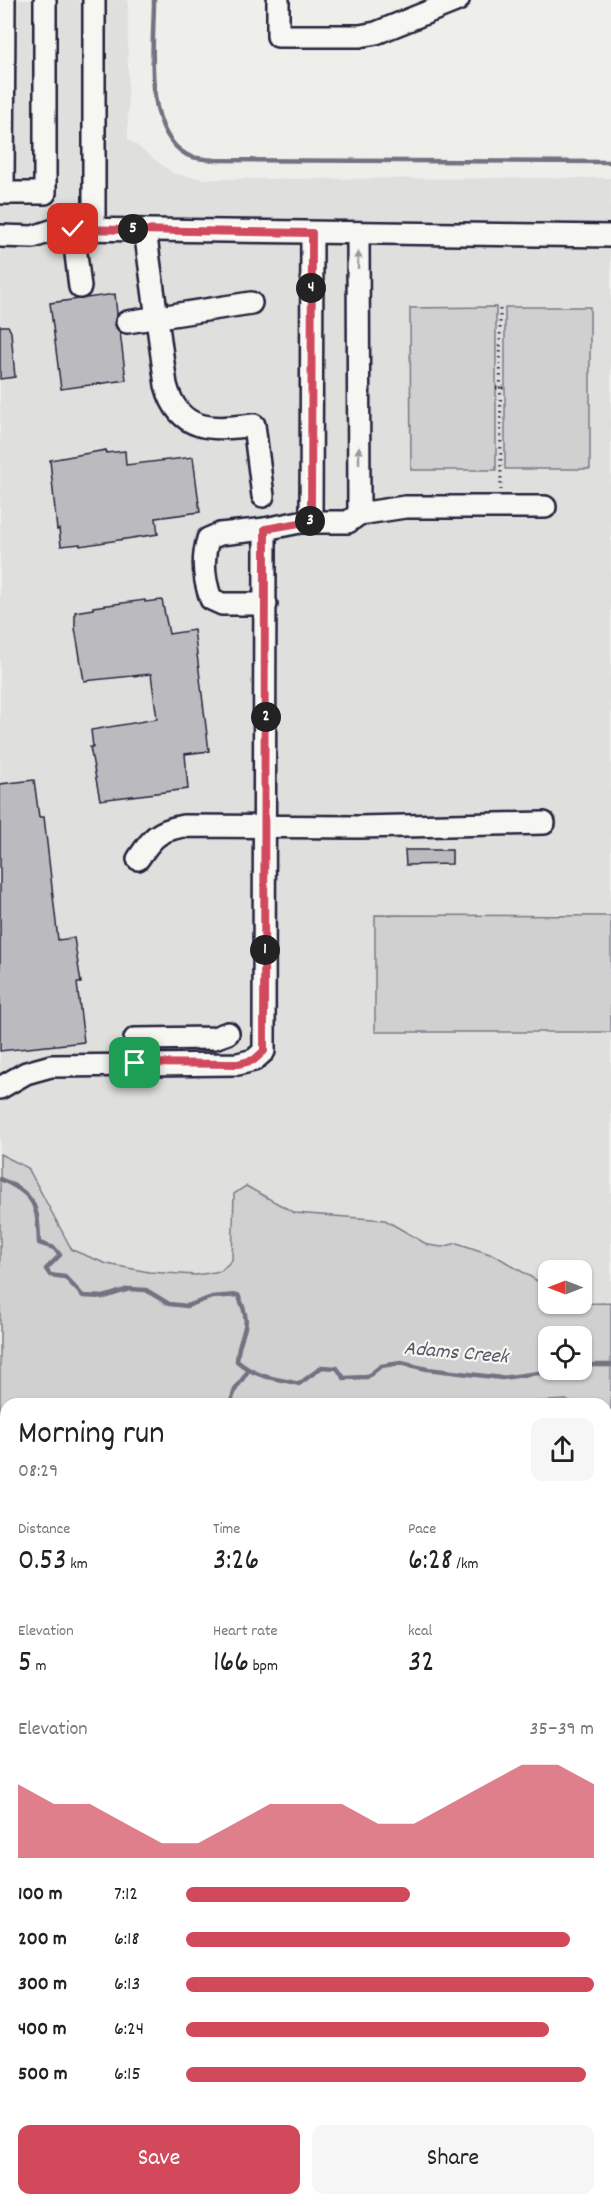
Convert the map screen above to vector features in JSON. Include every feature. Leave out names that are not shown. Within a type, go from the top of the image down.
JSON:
[{"type":"street","points":[[4,0],[2,193],[45,193],[45,0]]},
{"type":"street","points":[[94,0],[94,229]]},
{"type":"street","points":[[278,0],[278,36],[360,36],[376,33],[458,0]]},
{"type":"street","points":[[73,229],[80,287]]},
{"type":"street","points":[[0,236],[33,237],[54,230],[73,229],[611,236]]},
{"type":"street","points":[[145,230],[171,402],[183,418],[202,427],[227,429],[254,425],[263,496]]},
{"type":"street","points":[[311,521],[312,233]]},
{"type":"street","points":[[358,233],[359,514]]},
{"type":"street","points":[[127,322],[251,303]]},
{"type":"street","points":[[266,604],[222,604],[212,599],[207,588],[203,554],[208,539],[220,534],[311,521],[348,522],[359,514],[405,507],[545,507]]},
{"type":"street","points":[[0,1089],[26,1073],[51,1066],[135,1063],[238,1064],[254,1060],[264,1051],[265,529]]},
{"type":"street","points":[[138,859],[151,838],[168,829],[183,826],[544,823]]},
{"type":"street","points":[[135,1063],[135,1039],[214,1038],[228,1033]]},
{"type":"path","points":[[500,309],[501,497]]},
{"type":"shaded area","points":[[0,0],[128,0],[128,139],[174,174],[206,179],[611,178],[611,1303],[592,1302],[592,1260],[538,1260],[538,1281],[496,1256],[457,1243],[442,1247],[428,1245],[385,1220],[339,1218],[295,1213],[285,1209],[232,1211],[232,1260],[221,1271],[196,1275],[149,1272],[107,1264],[72,1250],[47,1200],[7,1156],[0,1154]]},
{"type":"shaded area","points":[[496,307],[496,470],[411,470],[410,308]]},
{"type":"shaded area","points":[[505,307],[590,307],[590,469],[505,469]]},
{"type":"shaded area","points":[[375,915],[611,916],[611,1032],[375,1032]]},
{"type":"shaded area","points":[[0,1154],[28,1168],[72,1250],[107,1264],[149,1272],[196,1275],[221,1271],[232,1260],[234,1194],[246,1186],[295,1213],[385,1220],[428,1245],[442,1247],[457,1243],[496,1256],[538,1281],[538,1314],[592,1314],[592,1303],[611,1303],[611,1398],[0,1398]]},
{"type":"building","points":[[115,294],[117,314],[114,323],[120,332],[126,380],[61,389],[50,303]]},
{"type":"building","points":[[0,326],[8,326],[11,332],[15,377],[0,379]]},
{"type":"building","points":[[106,450],[106,453],[125,451],[126,465],[193,457],[200,512],[156,518],[158,534],[80,546],[80,544],[61,546],[59,529],[57,530],[50,460]]},
{"type":"building","points":[[145,600],[145,602],[162,600],[169,634],[194,630],[209,751],[185,754],[188,789],[100,800],[90,747],[93,747],[91,730],[157,719],[151,674],[84,681],[75,628],[75,612],[93,609],[93,607]]},
{"type":"building","points":[[34,780],[39,817],[44,817],[58,940],[74,938],[81,983],[77,983],[84,1042],[0,1051],[0,784]]},
{"type":"building","points":[[405,850],[452,850],[452,864],[406,865]]},
{"type":"waterway","points":[[154,0],[153,62],[157,107],[163,126],[173,143],[187,155],[215,160],[611,162]]},
{"type":"waterway","name":"Adams Creek","points":[[0,1179],[21,1190],[32,1202],[37,1219],[39,1243],[54,1248],[60,1255],[46,1269],[50,1275],[65,1277],[83,1296],[104,1297],[129,1289],[146,1290],[169,1304],[187,1306],[212,1297],[238,1295],[246,1323],[237,1361],[259,1374],[299,1384],[322,1367],[337,1368],[344,1378],[367,1377],[381,1366],[401,1363],[427,1369],[502,1378],[538,1373]]},
{"type":"waterway","name":"Adams Creek","points":[[592,1365],[611,1365]]},
{"type":"waterway","points":[[232,1398],[248,1371]]},
{"type":"route","points":[[73,229],[312,233],[311,521],[265,529],[264,1051],[254,1060],[238,1064],[135,1063]]}]
